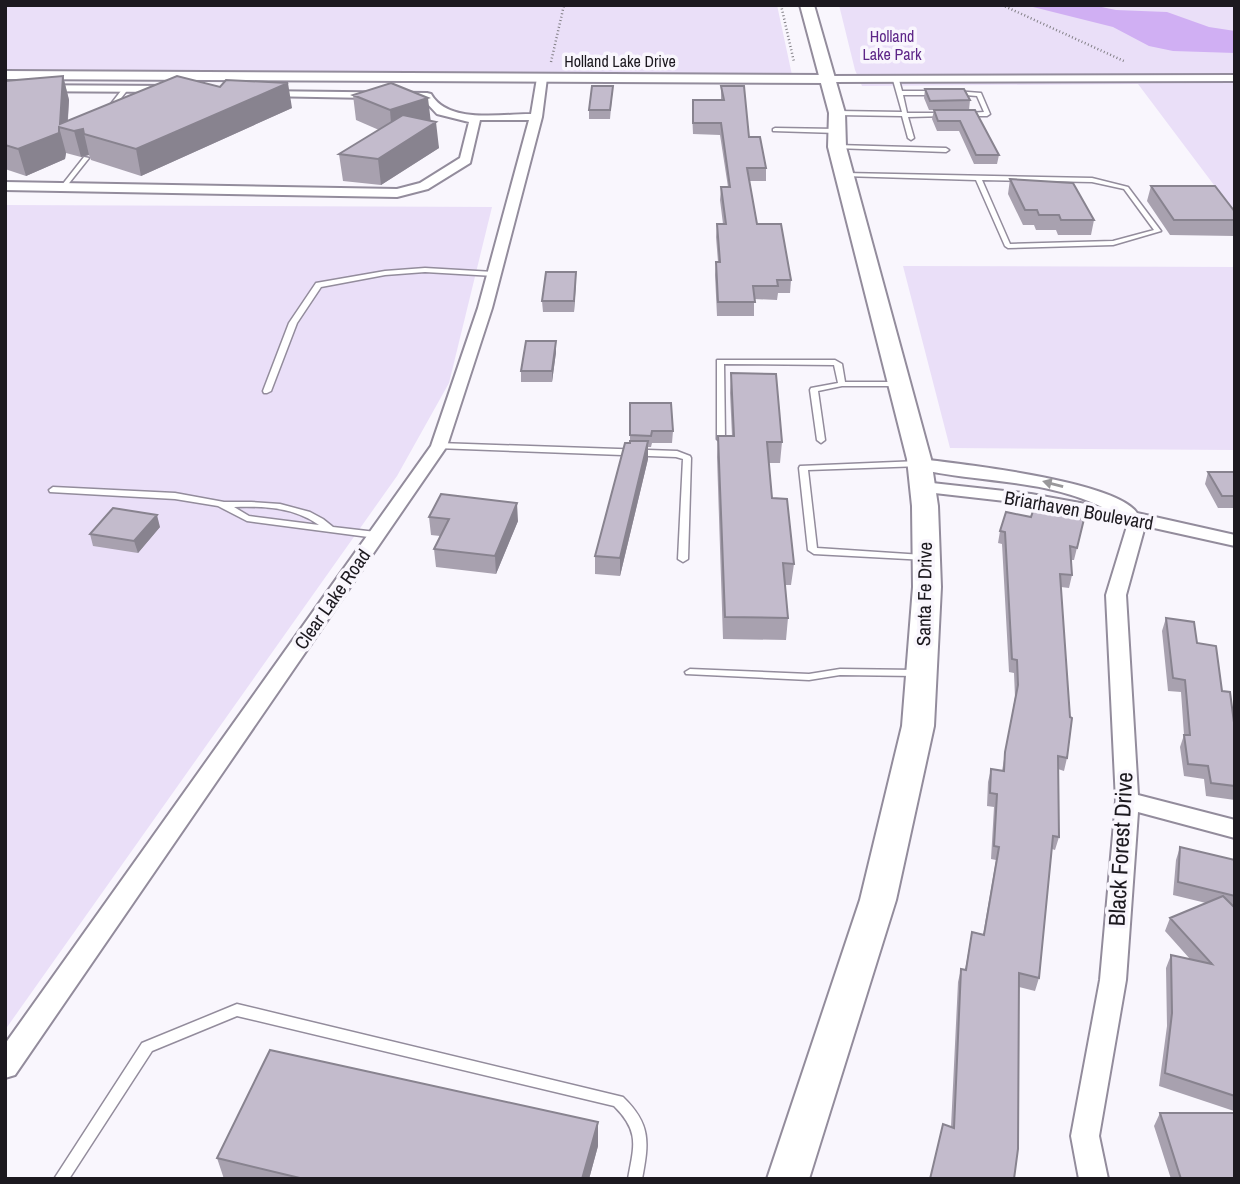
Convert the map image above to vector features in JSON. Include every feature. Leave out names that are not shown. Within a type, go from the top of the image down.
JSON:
[{"type":"main road","name":"Santa Fe Drive","points":[[788,1179],[878,900],[918,726],[927,587],[921,475],[845,175],[828,79],[807,5]]},
{"type":"street","name":"Holland Lake Drive","points":[[5,75],[895,80],[1235,78]]},
{"type":"street","points":[[427,96],[438,78]]},
{"type":"street","name":"Clear Lake Road","points":[[5,1066],[439,446],[494,274],[536,117],[542,78]]},
{"type":"street","points":[[5,88],[208,89]]},
{"type":"street","points":[[245,92],[427,96]]},
{"type":"street","points":[[427,96],[434,107],[441,111],[467,117],[536,117]]},
{"type":"street","points":[[5,186],[291,193],[407,192],[424,186],[466,160],[475,121],[467,117]]},
{"type":"street","name":"Briarhaven Boulevard","points":[[921,475],[1235,541]]},
{"type":"street","name":"Black Forest Drive","points":[[1094,1179],[1085,1136],[1113,980],[1126,801],[1116,595],[1138,519]]},
{"type":"street","points":[[1126,801],[1235,829]]},
{"type":"lane","points":[[837,130],[905,114],[986,115],[973,79]]},
{"type":"lane","points":[[895,80],[911,138]]},
{"type":"lane","points":[[104,116],[126,88]]},
{"type":"lane","points":[[899,93],[939,93]]},
{"type":"lane","points":[[952,93],[979,93]]},
{"type":"lane","points":[[775,130],[837,130],[946,150]]},
{"type":"lane","points":[[64,186],[86,158]]},
{"type":"lane","points":[[845,175],[1092,180],[1126,188],[1158,231],[1113,243],[1008,246],[978,178]]},
{"type":"lane","points":[[267,391],[293,323],[318,285],[385,273],[425,270],[494,274]]},
{"type":"lane","points":[[721,439],[720,362],[835,362],[838,364],[842,384]]},
{"type":"lane","points":[[821,440],[814,390],[842,384],[900,384]]},
{"type":"lane","points":[[439,446],[677,454],[687,458],[683,559]]},
{"type":"lane","points":[[921,475],[803,468],[811,548],[814,551],[926,558]]},
{"type":"lane","points":[[53,490],[175,496],[223,505],[257,503],[306,513],[322,521],[330,529]]},
{"type":"lane","points":[[223,505],[247,518],[376,535]]},
{"type":"lane","points":[[690,672],[809,677],[839,672],[921,674]]},
{"type":"lane","points":[[61,1179],[147,1047],[237,1010],[618,1101],[634,1115],[643,1137],[635,1179]]},
{"type":"path","points":[[542,78],[550,67],[564,5]]},
{"type":"path","points":[[1002,5],[1131,65]]},
{"type":"green space","points":[[5,5],[777,5],[792,75],[5,70]]},
{"type":"green space","name":"Holland Lake Park","points":[[839,5],[1235,5],[1235,213],[1138,84],[862,86],[855,70]]},
{"type":"green space","points":[[5,205],[492,207],[449,383],[397,476],[5,1030]]},
{"type":"green space","points":[[903,266],[1235,267],[1235,450],[950,448]]},
{"type":"shaded area","points":[[1025,5],[1092,5],[1116,10],[1167,12],[1209,27],[1235,31],[1235,53],[1173,51],[1149,46],[1113,27]]},
{"type":"building","points":[[63,76],[60,124],[177,76],[220,87],[226,80],[288,83],[136,149],[84,134],[83,129],[74,131],[59,127],[59,133],[18,149],[5,145],[5,81]]},
{"type":"building","points":[[391,83],[428,98],[390,110],[353,95]]},
{"type":"building","points":[[592,86],[613,86],[610,110],[589,110]]},
{"type":"building","points":[[721,86],[744,86],[749,137],[760,137],[766,168],[747,168],[757,224],[781,224],[791,280],[777,280],[778,286],[753,286],[755,302],[718,302],[716,262],[720,262],[717,224],[726,224],[721,187],[730,187],[721,123],[693,123],[693,100],[724,100]]},
{"type":"building","points":[[925,89],[964,89],[970,100],[930,101]]},
{"type":"building","points":[[934,110],[975,110],[999,155],[976,155],[960,121],[938,121]]},
{"type":"building","points":[[403,115],[436,122],[378,159],[339,154]]},
{"type":"building","points":[[1010,179],[1073,183],[1094,220],[1061,220],[1059,215],[1039,215],[1037,210],[1025,210]]},
{"type":"building","points":[[1151,186],[1215,186],[1235,212],[1235,220],[1174,220]]},
{"type":"building","points":[[546,272],[576,272],[574,301],[542,301]]},
{"type":"building","points":[[526,341],[556,341],[552,371],[521,371]]},
{"type":"building","points":[[731,373],[776,374],[782,442],[767,442],[772,498],[787,499],[794,564],[783,563],[788,618],[725,617],[718,436],[734,436]]},
{"type":"building","points":[[630,403],[671,403],[673,431],[652,431],[651,436],[630,435]]},
{"type":"building","points":[[648,441],[620,558],[595,556],[625,443]]},
{"type":"building","points":[[1208,472],[1235,472],[1235,496],[1222,496]]},
{"type":"building","points":[[441,494],[517,503],[495,556],[434,549],[449,519],[429,517]]},
{"type":"building","points":[[113,508],[157,515],[134,541],[90,534]]},
{"type":"building","points":[[1034,508],[1084,519],[1077,548],[1070,546],[1072,575],[1060,574],[1072,718],[1067,758],[1058,756],[1059,837],[1053,836],[1039,978],[1019,973],[1018,1149],[1014,1179],[930,1179],[943,1124],[954,1128],[961,969],[966,970],[972,932],[984,935],[999,847],[994,846],[997,794],[990,793],[991,769],[1004,771],[1018,685],[1017,660],[1012,659],[1005,532],[1000,531],[1006,512],[1031,517]]},
{"type":"building","points":[[1166,618],[1194,622],[1197,643],[1216,646],[1222,691],[1230,692],[1235,730],[1235,786],[1211,783],[1208,766],[1188,764],[1184,735],[1190,735],[1185,680],[1173,678]]},
{"type":"building","points":[[1180,847],[1235,860],[1235,896],[1178,882]]},
{"type":"building","points":[[1223,896],[1235,908],[1235,1096],[1165,1073],[1172,1013],[1171,955],[1212,964],[1170,918]]},
{"type":"building","points":[[270,1050],[598,1122],[582,1179],[304,1179],[217,1158]]},
{"type":"building","points":[[1160,1113],[1235,1113],[1235,1179],[1181,1179]]}]
